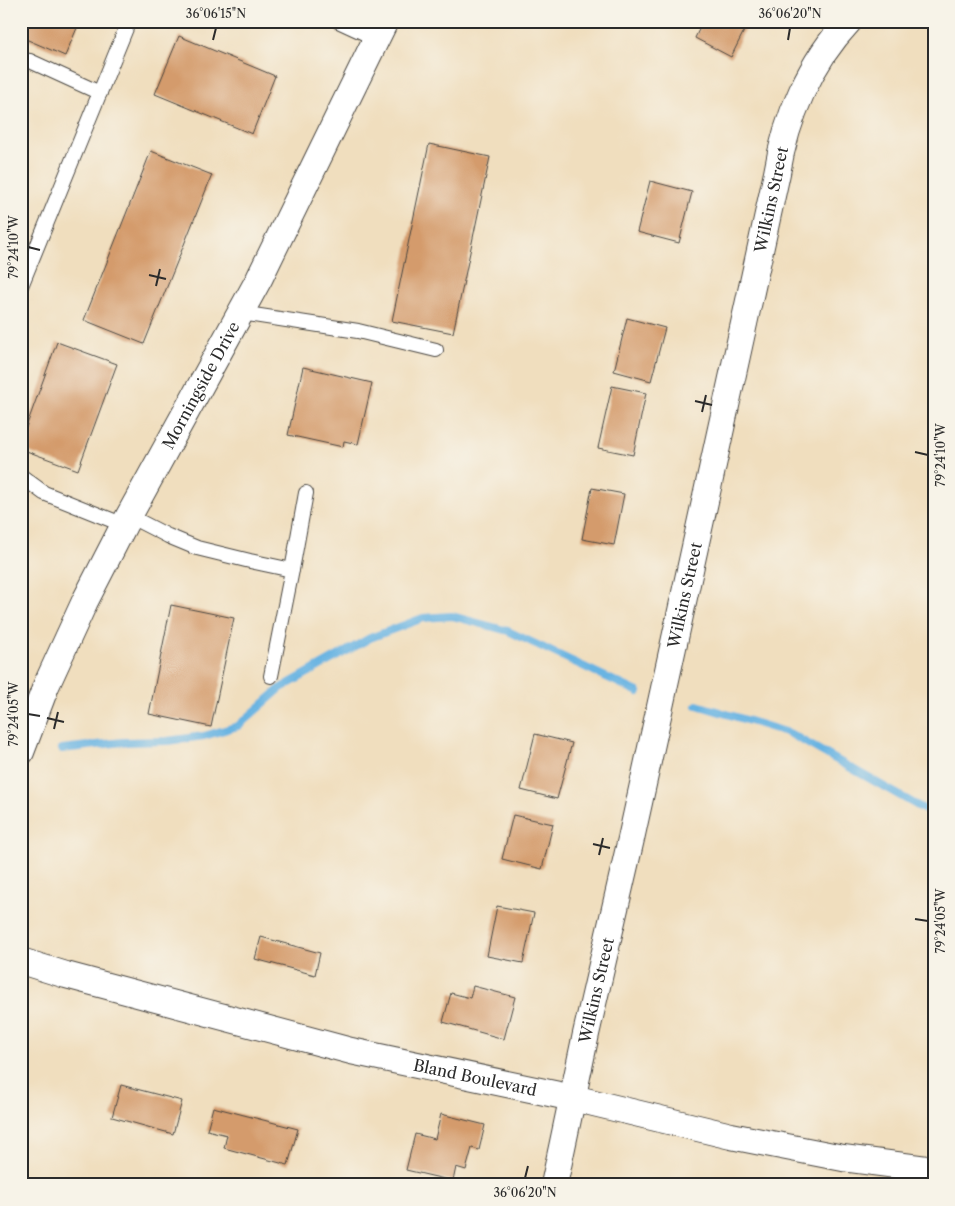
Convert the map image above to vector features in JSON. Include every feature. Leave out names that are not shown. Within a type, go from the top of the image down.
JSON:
[{"type":"street","name":"Wilkins Street","points":[[554,1185],[780,155],[792,116],[808,78],[830,44],[849,21]]},
{"type":"street","name":"Morningside Drive","points":[[21,752],[46,686],[85,601],[259,280],[381,30]]},
{"type":"street","name":"Bland Boulevard","points":[[21,961],[66,975],[352,1051],[573,1098],[731,1136],[843,1158],[934,1170]]},
{"type":"lane","points":[[21,286],[129,21]]},
{"type":"lane","points":[[338,21],[381,30]]},
{"type":"lane","points":[[21,60],[30,62],[100,93]]},
{"type":"lane","points":[[241,314],[358,331],[436,350]]},
{"type":"lane","points":[[21,476],[44,494],[127,521],[197,548],[250,562],[292,570]]},
{"type":"lane","points":[[270,676],[306,493]]},
{"type":"building","points":[[21,21],[80,21],[65,56],[21,37]]},
{"type":"building","points":[[703,21],[749,21],[731,57],[695,38]]},
{"type":"building","points":[[179,36],[275,76],[252,134],[155,94]]},
{"type":"building","points":[[429,144],[490,157],[453,333],[392,321]]},
{"type":"building","points":[[151,151],[212,175],[144,344],[84,320]]},
{"type":"building","points":[[650,181],[692,192],[679,243],[637,232]]},
{"type":"building","points":[[627,318],[665,328],[651,381],[614,371]]},
{"type":"building","points":[[57,342],[117,364],[78,470],[21,449],[21,441]]},
{"type":"building","points":[[303,367],[372,383],[358,444],[344,441],[343,447],[288,435]]},
{"type":"building","points":[[612,386],[646,393],[633,455],[598,448]]},
{"type":"building","points":[[592,488],[624,494],[614,545],[582,539]]},
{"type":"building","points":[[171,605],[234,618],[211,727],[149,714]]},
{"type":"building","points":[[535,734],[572,743],[557,799],[521,790]]},
{"type":"building","points":[[513,815],[553,824],[542,869],[502,859]]},
{"type":"building","points":[[497,906],[534,913],[523,963],[487,956]]},
{"type":"building","points":[[261,937],[320,953],[315,975],[255,959]]},
{"type":"building","points":[[473,986],[515,997],[504,1039],[443,1022],[451,993],[470,998]]},
{"type":"building","points":[[121,1085],[182,1101],[173,1134],[112,1117]]},
{"type":"building","points":[[213,1107],[298,1129],[288,1165],[224,1148],[227,1135],[207,1130]]},
{"type":"building","points":[[441,1114],[485,1125],[479,1150],[472,1148],[466,1170],[456,1167],[453,1181],[406,1170],[415,1134],[435,1139]]},
{"type":"waterway","points":[[62,749],[123,742],[167,741],[204,736],[238,726],[281,688],[370,638],[423,618],[452,616],[508,631],[638,692]]},
{"type":"waterway","points":[[697,705],[789,733],[934,815]]}]
